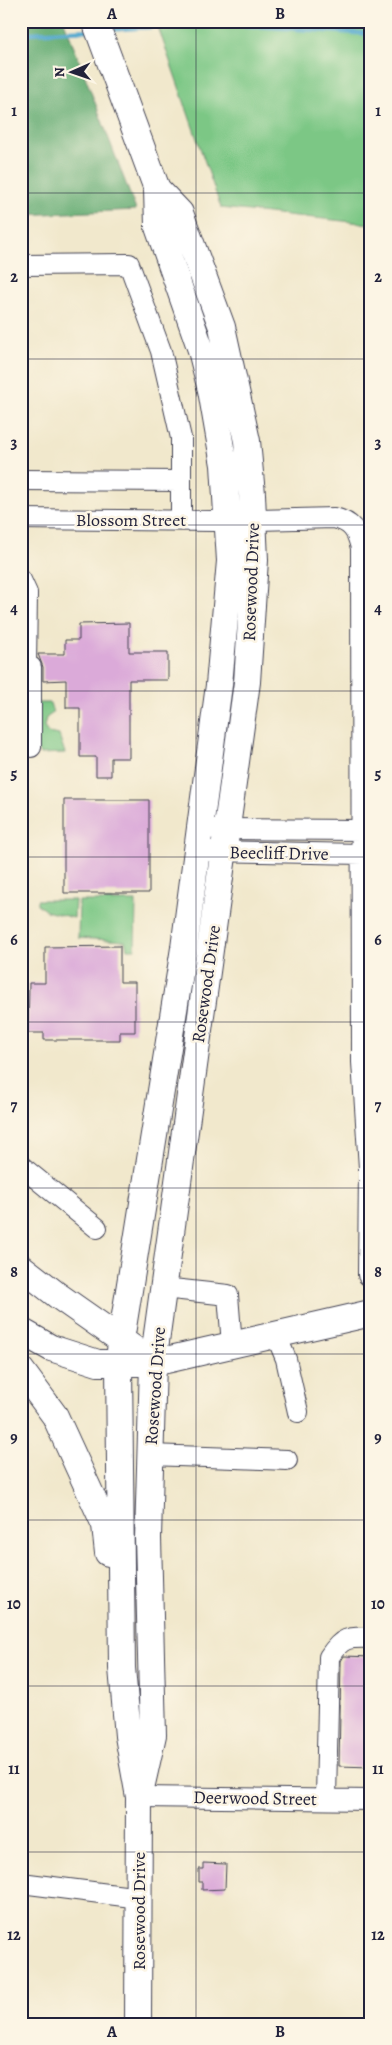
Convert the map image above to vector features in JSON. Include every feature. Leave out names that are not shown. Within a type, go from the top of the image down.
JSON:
[{"type":"main road","name":"Rosewood Drive","points":[[94,21],[157,188],[180,213],[222,327],[247,441],[241,520],[230,561],[226,623],[184,948],[120,1352],[122,1668],[128,1736],[139,1797],[138,2024]]},
{"type":"main road","name":"Rosewood Drive","points":[[139,1797],[153,1735],[148,1538],[153,1363],[247,682],[255,560],[241,520]]},
{"type":"main road","points":[[21,1267],[57,1295],[120,1352],[153,1363],[371,1313]]},
{"type":"main road","points":[[21,1331],[51,1348],[98,1362],[120,1352]]},
{"type":"main road","points":[[21,1370],[55,1416],[105,1525],[122,1668]]},
{"type":"street","points":[[21,265],[129,264],[161,351],[181,438],[181,520]]},
{"type":"street","points":[[21,480],[181,481]]},
{"type":"street","name":"Blossom Street","points":[[21,519],[241,520],[334,518],[344,520],[352,526],[358,536],[361,548],[362,1062],[369,1168],[368,1275]]},
{"type":"street","points":[[21,580],[27,593],[24,667],[31,667],[31,747]]},
{"type":"street","name":"Beecliff Drive","points":[[226,841],[362,830]]},
{"type":"street","name":"Beecliff Drive","points":[[198,839],[362,854]]},
{"type":"street","points":[[21,1166],[97,1228]]},
{"type":"street","points":[[163,1288],[228,1296],[232,1345]]},
{"type":"street","points":[[276,1335],[286,1359],[298,1412]]},
{"type":"street","points":[[150,1455],[287,1460]]},
{"type":"street","points":[[326,1799],[329,1658],[337,1645],[350,1637],[371,1638]]},
{"type":"street","name":"Deerwood Street","points":[[139,1797],[371,1800]]},
{"type":"street","points":[[21,1883],[140,1898]]},
{"type":"green space","points":[[21,21],[64,21],[136,210],[21,215]]},
{"type":"green space","points":[[156,21],[371,21],[371,224],[221,208]]},
{"type":"green space","points":[[38,703],[50,703],[53,713],[46,718],[44,727],[48,733],[59,735],[65,753],[40,754],[37,750]]},
{"type":"green space","points":[[37,900],[75,900],[74,918],[46,911],[37,904]]},
{"type":"green space","points":[[79,901],[136,901],[135,949],[127,949],[125,941],[78,938]]},
{"type":"building","points":[[129,623],[129,652],[168,652],[168,680],[129,680],[129,758],[111,758],[111,776],[96,776],[96,757],[80,757],[80,708],[66,708],[66,680],[43,681],[43,667],[38,654],[65,654],[65,640],[79,640],[79,624]]},
{"type":"building","points":[[64,800],[149,800],[149,893],[64,893]]},
{"type":"building","points":[[120,946],[120,982],[135,982],[135,1032],[120,1032],[120,1040],[44,1040],[44,1033],[28,1033],[29,983],[45,983],[45,947]]},
{"type":"building","points":[[344,1656],[371,1657],[371,1767],[339,1766],[341,1661]]},
{"type":"building","points":[[203,1863],[226,1864],[225,1889],[202,1890],[202,1882],[199,1882],[199,1869],[203,1869]]},
{"type":"waterway","points":[[107,30],[210,23],[371,34]]},
{"type":"waterway","points":[[21,30],[29,33],[89,30]]}]
